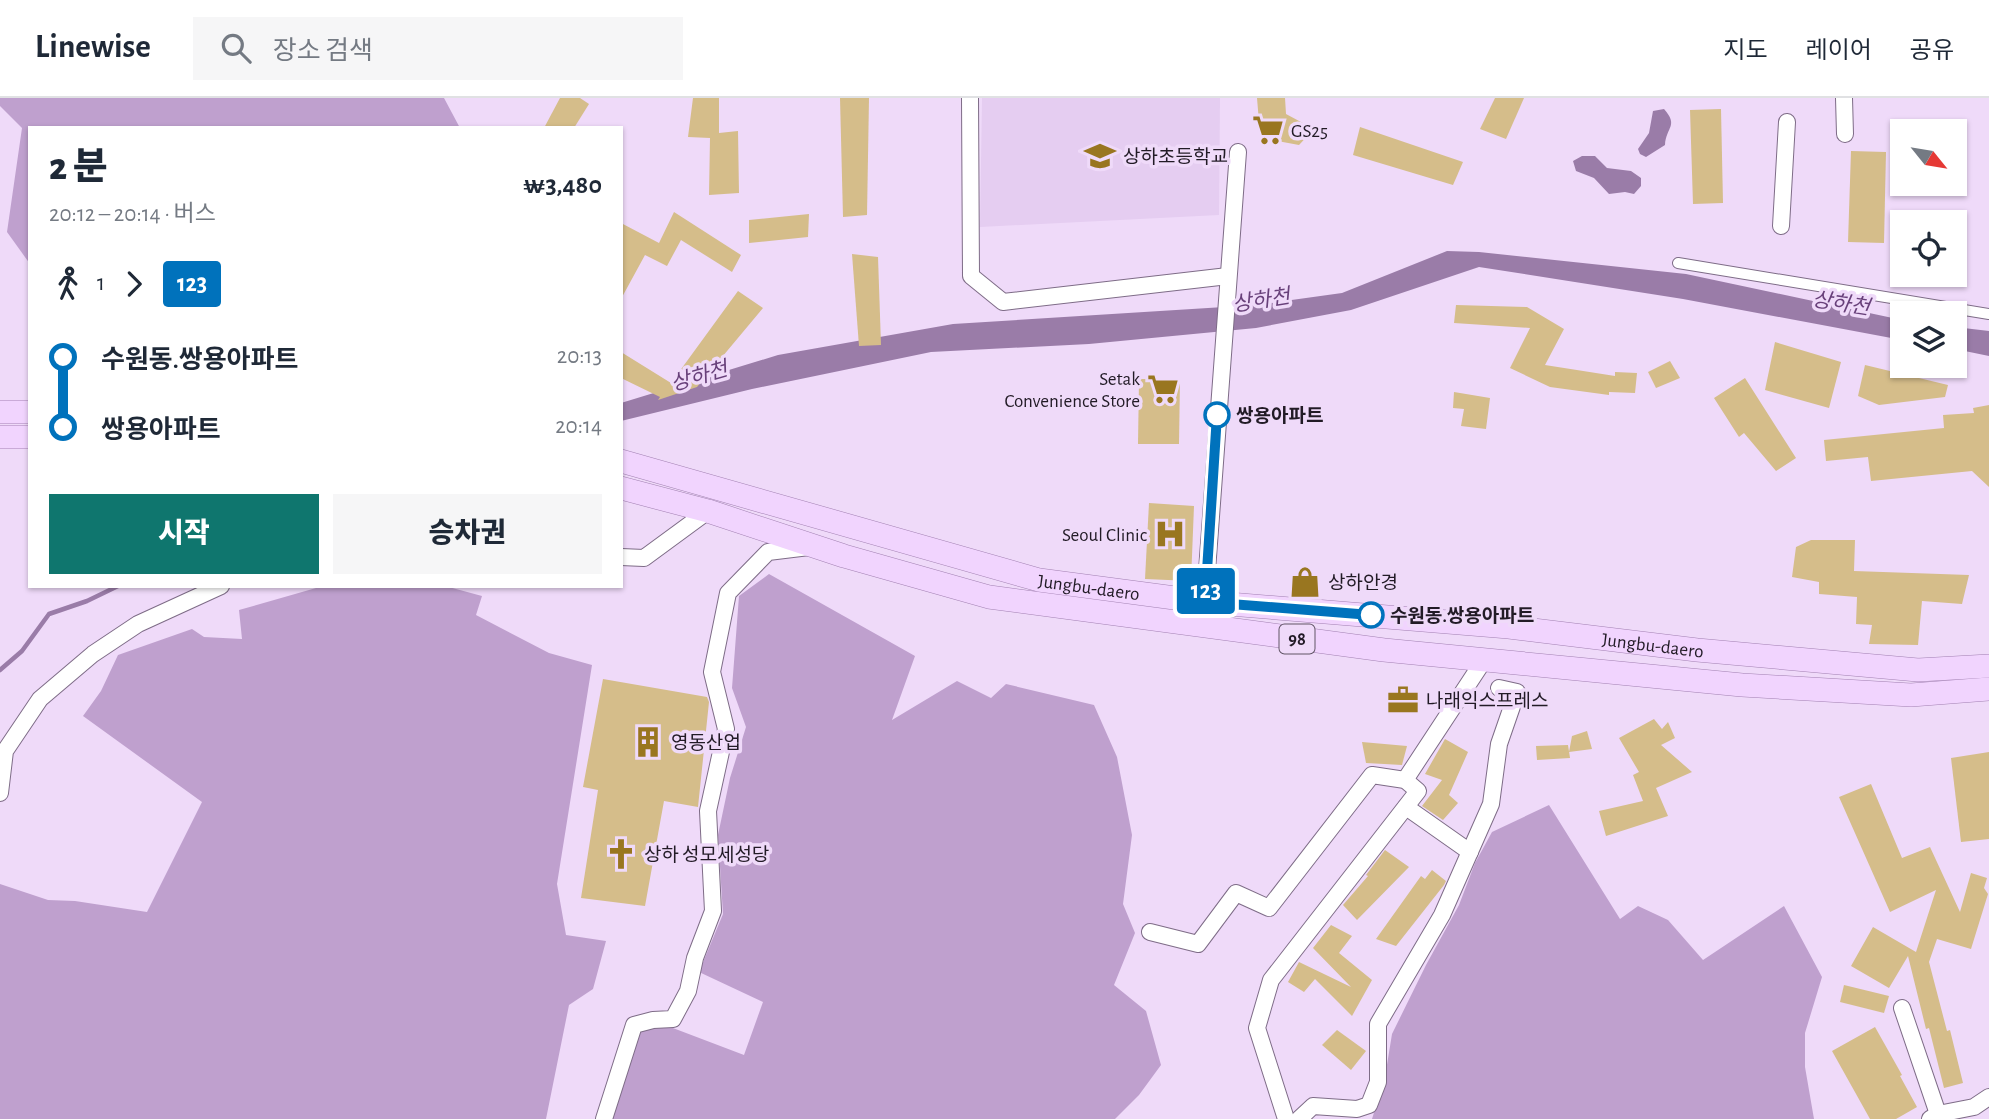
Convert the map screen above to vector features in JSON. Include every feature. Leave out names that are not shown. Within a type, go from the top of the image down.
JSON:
[{"type":"main road","points":[[0,412],[28,412]]},
{"type":"main road","points":[[0,437],[28,437]]},
{"type":"main road","name":"Jungbu-daero","points":[[623,462],[1039,580],[1205,602],[1509,627],[1697,650],[1918,670],[1989,666]]},
{"type":"main road","name":"Jungbu-daero","points":[[623,489],[989,597],[1384,650],[1742,685],[1911,695],[1989,689]]},
{"type":"street","points":[[970,98],[971,276],[1003,302],[1228,276]]},
{"type":"street","points":[[1844,98],[1845,134]]},
{"type":"street","points":[[1781,226],[1787,122]]},
{"type":"street","points":[[1203,627],[1238,152]]},
{"type":"street","points":[[1678,263],[1989,314]]},
{"type":"street","points":[[623,557],[644,558],[708,512]]},
{"type":"street","points":[[735,520],[768,552]]},
{"type":"street","points":[[604,1119],[634,1025],[673,1019],[688,991],[695,958],[713,911],[708,811],[726,729],[712,672],[728,593],[768,552],[815,547]]},
{"type":"street","points":[[0,793],[5,751],[40,699],[93,654],[138,624],[217,588]]},
{"type":"street","points":[[1405,780],[1484,660]]},
{"type":"street","points":[[1299,1119],[1313,1106],[1357,1109],[1369,1105],[1378,1083],[1378,1024],[1442,915],[1490,804],[1499,744],[1517,692],[1499,688]]},
{"type":"street","points":[[1150,932],[1198,944],[1236,893],[1269,908],[1372,775],[1405,780],[1418,791],[1271,980],[1257,1028],[1286,1119]]},
{"type":"street","points":[[1406,807],[1470,852]]},
{"type":"street","points":[[1902,1008],[1934,1116],[1974,1107],[1989,1097]]},
{"type":"shaded area","points":[[0,98],[444,98],[459,126],[28,126],[28,261],[7,232],[22,128],[0,106]]},
{"type":"shaded area","name":"상하초등학교","points":[[982,98],[1220,98],[1219,215],[980,227]]},
{"type":"shaded area","points":[[1664,109],[1671,119],[1665,145],[1646,157],[1640,154],[1638,149],[1649,133],[1653,111]]},
{"type":"shaded area","points":[[1582,156],[1595,156],[1607,168],[1631,171],[1641,178],[1641,186],[1634,194],[1609,194],[1594,178],[1576,171],[1573,161]]},
{"type":"shaded area","points":[[1447,251],[1479,252],[1686,274],[1890,317],[1890,338],[1683,299],[1479,267],[1351,310],[1256,328],[1089,344],[931,352],[752,389],[623,421],[623,402],[778,355],[953,324],[1256,305],[1342,293]]},
{"type":"shaded area","points":[[1967,328],[1989,331],[1989,356],[1967,351]]},
{"type":"shaded area","points":[[769,574],[915,656],[892,720],[957,681],[991,698],[1006,684],[1094,705],[1117,757],[1132,835],[1123,904],[1135,933],[1114,985],[1146,1011],[1161,1065],[1139,1095],[1115,1119],[605,1119],[638,1023],[665,1025],[744,1055],[763,1002],[699,972],[723,914],[718,835],[730,778],[746,727],[732,688],[739,596]]},
{"type":"shaded area","points":[[316,588],[452,588],[482,596],[476,615],[549,653],[592,665],[557,884],[566,935],[606,941],[593,989],[569,1005],[546,1119],[0,1119],[0,884],[48,900],[75,901],[147,912],[202,802],[83,716],[101,691],[118,655],[192,629],[204,637],[242,639],[239,610]]},
{"type":"shaded area","points":[[1549,805],[1620,919],[1638,906],[1668,920],[1703,960],[1784,906],[1822,977],[1805,1033],[1805,1067],[1814,1119],[1372,1119],[1385,1077],[1392,1034],[1459,905],[1475,863],[1492,832]]},
{"type":"building","points":[[560,98],[580,98],[589,104],[575,126],[545,126]]},
{"type":"building","points":[[693,98],[719,98],[719,133],[738,131],[739,193],[709,195],[710,138],[688,137]]},
{"type":"building","points":[[840,98],[869,98],[867,215],[843,217]]},
{"type":"building","points":[[1257,98],[1285,98],[1286,114],[1314,129],[1299,145],[1272,140],[1259,122]]},
{"type":"building","points":[[1495,98],[1524,98],[1506,139],[1480,129]]},
{"type":"building","points":[[1721,109],[1723,203],[1693,204],[1690,110]]},
{"type":"building","points":[[1360,127],[1463,162],[1453,185],[1353,155]]},
{"type":"building","points":[[1851,151],[1886,152],[1884,243],[1848,242]]},
{"type":"building","points":[[674,212],[741,255],[732,272],[681,240],[667,266],[645,255],[623,295],[623,224],[659,243]]},
{"type":"building","points":[[809,214],[808,237],[749,243],[749,220]]},
{"type":"building","points":[[852,254],[878,257],[881,345],[859,346]]},
{"type":"building","points":[[738,291],[763,308],[697,387],[658,400],[660,397],[623,379],[623,353],[671,383]]},
{"type":"building","points":[[1456,305],[1527,307],[1564,329],[1545,365],[1615,376],[1615,372],[1637,373],[1635,393],[1609,392],[1609,395],[1550,387],[1510,368],[1530,328],[1454,323]]},
{"type":"building","points":[[1775,342],[1841,362],[1829,408],[1765,390]]},
{"type":"building","points":[[1670,361],[1680,378],[1656,388],[1648,372]]},
{"type":"building","points":[[1865,365],[1890,371],[1890,378],[1919,378],[1948,385],[1945,397],[1879,405],[1858,396]]},
{"type":"building","points":[[1745,378],[1796,458],[1776,471],[1744,433],[1739,437],[1714,398]]},
{"type":"building","points":[[1139,379],[1180,379],[1179,444],[1138,444]]},
{"type":"building","points":[[1454,392],[1490,398],[1486,429],[1461,426],[1464,409],[1453,408]]},
{"type":"building","points":[[1989,405],[1989,487],[1972,471],[1871,481],[1868,457],[1826,461],[1824,440],[1944,428],[1943,415],[1974,413],[1973,408]]},
{"type":"building","points":[[1149,503],[1194,506],[1191,581],[1145,579]]},
{"type":"building","points":[[1811,540],[1855,540],[1854,571],[1969,575],[1962,604],[1922,601],[1918,645],[1869,644],[1872,625],[1856,624],[1857,597],[1819,594],[1819,582],[1792,577],[1796,547]]},
{"type":"building","name":"영동산업","points":[[603,679],[707,697],[709,702],[698,807],[664,801],[645,906],[581,898],[598,790],[583,787]]},
{"type":"building","points":[[1654,719],[1662,729],[1668,722],[1675,738],[1661,745],[1692,772],[1656,788],[1668,816],[1606,836],[1599,811],[1643,801],[1633,775],[1639,772],[1619,738]]},
{"type":"building","points":[[1587,731],[1592,749],[1569,752],[1572,736]]},
{"type":"building","points":[[1445,739],[1468,752],[1449,795],[1458,803],[1443,820],[1422,806],[1442,780],[1425,774]]},
{"type":"building","points":[[1362,742],[1407,746],[1402,765],[1366,763]]},
{"type":"building","points":[[1568,745],[1570,758],[1537,760],[1536,746]]},
{"type":"building","points":[[1989,752],[1989,839],[1961,842],[1951,758]]},
{"type":"building","points":[[1871,784],[1902,858],[1930,847],[1960,912],[1971,873],[1987,878],[1984,888],[1988,894],[1971,949],[1937,939],[1929,962],[1963,1083],[1944,1088],[1908,956],[1889,988],[1851,966],[1873,927],[1916,952],[1936,890],[1890,912],[1839,797]]},
{"type":"building","points":[[1385,850],[1409,867],[1357,920],[1343,905],[1368,876],[1366,875]]},
{"type":"building","points":[[1432,870],[1446,881],[1396,946],[1376,939],[1421,876],[1425,879]]},
{"type":"building","points":[[1331,925],[1352,936],[1339,953],[1372,980],[1352,1016],[1315,979],[1304,992],[1288,982],[1299,962],[1351,987],[1313,948]]},
{"type":"building","points":[[1844,985],[1889,996],[1884,1013],[1840,1002]]},
{"type":"building","points":[[1875,1027],[1917,1107],[1896,1119],[1870,1119],[1832,1051]]},
{"type":"building","points":[[1337,1030],[1366,1051],[1351,1070],[1322,1045]]},
{"type":"waterway","points":[[0,670],[22,651],[49,614],[114,588]]},
{"type":"bus line","name":"123","points":[[1217,415],[1205,602],[1371,615]]},
{"type":"place","name":"GS25","points":[[1268,130]]},
{"type":"place","name":"상하초등학교","points":[[1100,156]]},
{"type":"place","name":"Setak Convenience Store","points":[[1163,389]]},
{"type":"place","name":"쌍용아파트","points":[[1217,415]]},
{"type":"place","name":"Seoul Clinic","points":[[1170,534]]},
{"type":"place","name":"상하안경","points":[[1305,582]]},
{"type":"place","name":"수원동.쌍용아파트","points":[[1371,615]]},
{"type":"place","name":"나래익스프레스","points":[[1403,700]]},
{"type":"place","name":"영동산업","points":[[648,742]]},
{"type":"place","name":"상하 성모세성당","points":[[621,854]]},
{"type":"water label","name":"상하천","points":[[1261,300]]},
{"type":"water label","name":"상하천","points":[[1841,303]]},
{"type":"water label","name":"상하천","points":[[699,376]]}]
